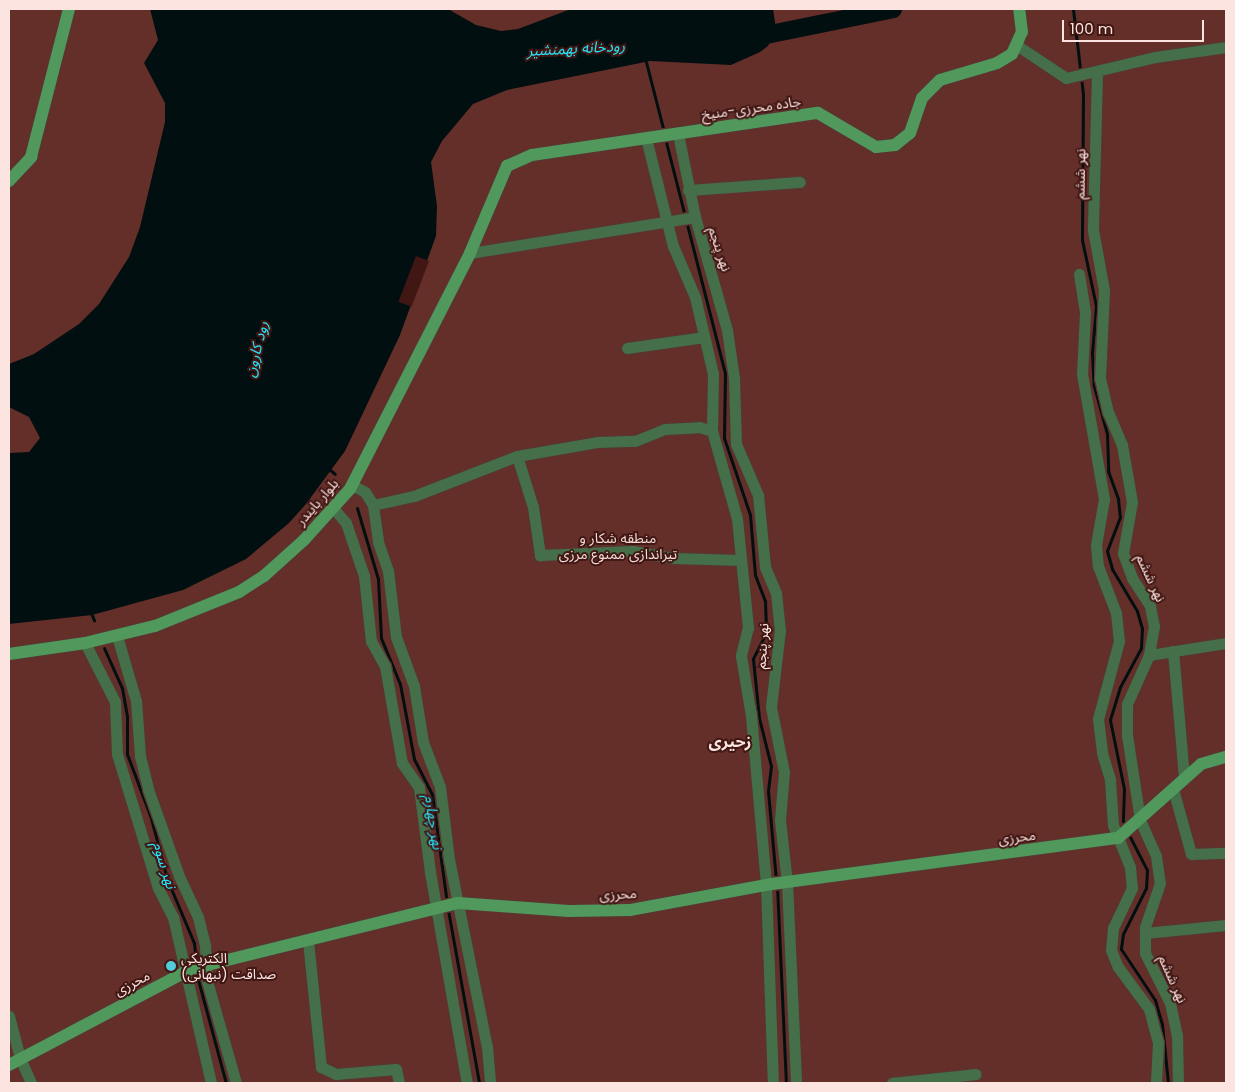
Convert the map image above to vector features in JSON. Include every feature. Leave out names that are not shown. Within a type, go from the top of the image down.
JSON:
[{"type":"street","points":[[9,181],[31,157],[69,9]]},
{"type":"street","points":[[1019,9],[1022,32],[1018,46],[1066,78],[1092,74],[1155,57],[1226,47]]},
{"type":"street","name":"جاده محرزی-منیخ","points":[[652,137],[818,113],[876,147],[895,145],[910,132],[922,98],[931,88],[950,75],[1006,59],[1018,46]]},
{"type":"street","name":"نهر ششم","points":[[1092,74],[1093,230],[1104,290],[1100,378],[1108,412],[1122,445],[1132,502],[1123,553],[1132,578],[1150,606],[1154,626],[1149,655],[1127,704],[1127,735],[1137,822],[1156,856],[1160,883],[1145,933],[1145,953],[1170,1003],[1177,1035],[1178,1083]]},
{"type":"street","name":"نهر پنجم","points":[[675,134],[688,190],[683,219],[673,246],[695,297],[712,374],[712,431],[737,519],[748,627],[741,656],[778,884],[796,1083]]},
{"type":"street","name":"نهر پنجم","points":[[652,137],[727,330],[734,378],[736,444],[758,495],[766,567],[776,593],[780,630],[771,708],[784,772],[780,820],[773,1083]]},
{"type":"street","name":"بلوار بایندر","points":[[9,654],[85,643],[155,626],[239,592],[270,570],[334,509],[352,485],[470,254],[507,166],[532,155],[652,137]]},
{"type":"street","points":[[688,190],[800,182]]},
{"type":"street","points":[[470,254],[683,219]]},
{"type":"street","points":[[1079,274],[1085,313],[1082,374],[1104,499],[1096,545],[1098,566],[1116,613],[1119,641],[1098,718],[1102,753],[1110,780],[1113,825],[1120,836],[1130,867],[1132,888],[1113,928],[1111,950],[1118,967],[1149,1009],[1158,1043],[1156,1083]]},
{"type":"street","points":[[627,348],[704,337]]},
{"type":"street","points":[[373,505],[414,496],[517,456],[597,442],[635,441],[664,429],[699,427],[712,431]]},
{"type":"street","points":[[517,456],[533,507],[540,555],[633,551],[674,558],[740,560]]},
{"type":"street","points":[[352,485],[365,492],[373,505],[378,542],[388,571],[396,636],[414,686],[423,742],[440,787],[448,906],[467,1083]]},
{"type":"street","points":[[334,509],[346,523],[364,576],[370,641],[385,666],[402,763],[420,787],[430,872],[448,906],[487,1047],[490,1083]]},
{"type":"street","points":[[117,636],[136,702],[140,756],[148,789],[179,876],[198,916],[196,967],[211,1083]]},
{"type":"street","points":[[1149,655],[1226,642]]},
{"type":"street","points":[[85,643],[115,702],[117,754],[158,888],[173,917],[183,951],[207,981],[236,1083]]},
{"type":"street","points":[[1173,651],[1184,778]]},
{"type":"street","points":[[1120,836],[1201,764],[1226,758]]},
{"type":"street","points":[[1173,789],[1191,854],[1226,853]]},
{"type":"street","name":"محرزی","points":[[14,1062],[196,967],[448,906],[569,911],[630,910],[778,884],[1120,836]]},
{"type":"street","points":[[1145,933],[1226,925]]},
{"type":"street","points":[[308,941],[322,1067],[336,1074],[396,1069],[400,1083]]},
{"type":"street","points":[[9,1016],[14,1062],[32,1083]]},
{"type":"street","points":[[892,1083],[976,1074]]},
{"type":"green space","name":"منطقه شکار و تیراندازی ممنوع مرزی","points":[[9,9],[1226,9],[1226,1083],[9,1083]]},
{"type":"water","name":"رود کارون","points":[[150,9],[448,9],[476,25],[501,31],[518,29],[571,9],[773,9],[776,29],[768,46],[760,52],[731,65],[650,61],[507,90],[473,104],[442,141],[431,162],[437,206],[436,236],[400,335],[345,451],[306,504],[289,523],[246,559],[183,590],[92,615],[9,624],[9,453],[29,452],[40,438],[29,417],[9,407],[9,364],[34,354],[79,324],[99,304],[129,257],[140,227],[165,122],[165,103],[144,63],[158,40]]},
{"type":"pier","points":[[416,256],[429,261],[412,307],[398,302]]},
{"type":"waterway","name":"رودخانه بهمنشیر","points":[[751,38],[893,9]]},
{"type":"waterway","points":[[1073,9],[1083,94],[1082,240],[1096,306],[1092,353],[1094,386],[1107,434],[1108,471],[1118,499],[1120,517],[1107,551],[1112,569],[1137,611],[1142,628],[1141,648],[1120,687],[1110,720],[1124,789],[1123,821],[1126,827]]},
{"type":"waterway","points":[[645,58],[664,132]]},
{"type":"waterway","points":[[665,138],[725,373],[724,438],[750,515],[755,575],[765,601],[766,633],[753,659],[759,718],[771,766],[768,791],[776,880]]},
{"type":"waterway","points":[[328,468],[335,474]]},
{"type":"waterway","name":"نهر چهارم","points":[[357,508],[378,579],[381,638],[400,684],[414,759],[432,794],[447,904]]},
{"type":"waterway","points":[[91,613],[94,620]]},
{"type":"waterway","name":"نهر سوم","points":[[104,648],[122,688],[127,716],[127,754],[151,818],[167,879],[194,943],[196,963]]},
{"type":"waterway","points":[[1128,833],[1147,870],[1146,888],[1123,934],[1121,949],[1155,1000],[1162,1024],[1168,1083]]},
{"type":"waterway","points":[[777,886],[786,1083]]},
{"type":"waterway","name":"نهر چهارم","points":[[448,910],[479,1083]]},
{"type":"waterway","name":"نهر سوم","points":[[196,972],[226,1083]]},
{"type":"place","name":"الکتریکی صداقت (نبهانی)","points":[[171,966]]},
{"type":"district","name":"زحیری","points":[[730,742]]}]
